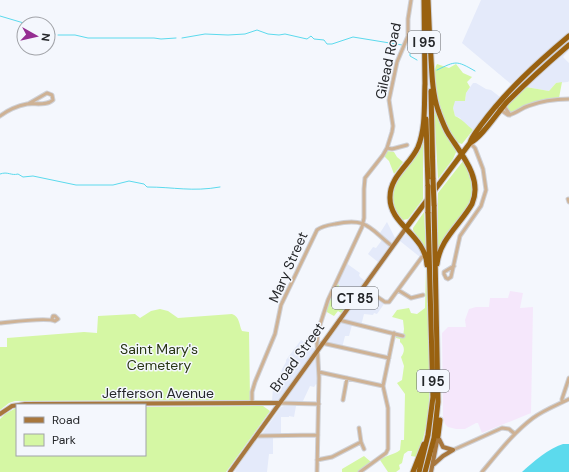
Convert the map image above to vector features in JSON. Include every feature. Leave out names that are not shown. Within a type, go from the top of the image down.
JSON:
[{"type":"highway","name":"I 95","points":[[424,0],[428,212],[438,401],[434,441],[426,472]]},
{"type":"highway","name":"I 95","points":[[419,472],[429,432],[433,389],[434,205],[428,0]]},
{"type":"highway","name":"CT 85","points":[[470,143],[473,136],[495,106],[535,65],[569,37]]},
{"type":"highway","points":[[430,43],[434,96],[438,109],[449,134],[462,153],[475,182],[474,199],[469,210],[444,242],[438,258],[433,287]]},
{"type":"highway","name":"CT 85","points":[[462,153],[470,143],[478,137],[502,108],[569,45]]},
{"type":"highway","points":[[425,83],[421,135],[418,145],[412,156],[395,178],[390,197],[392,210],[396,219],[414,236],[423,249],[433,287]]},
{"type":"highway","name":"Broad Street","points":[[406,228],[462,153]]},
{"type":"highway","points":[[438,401],[440,416],[438,436]]},
{"type":"highway","points":[[413,472],[429,432]]},
{"type":"main road","name":"Broad Street","points":[[231,472],[322,343],[406,228]]},
{"type":"main road","name":"Jefferson Avenue","points":[[25,404],[279,403]]},
{"type":"main road","name":"Jefferson Avenue","points":[[0,414],[12,406],[16,405]]},
{"type":"main road","points":[[438,436],[442,446],[453,450]]},
{"type":"main road","points":[[431,472],[438,436]]},
{"type":"main road","points":[[432,466],[437,460],[453,450]]},
{"type":"street","name":"Gilead Road","points":[[317,472],[319,372],[317,334],[320,320],[363,223],[365,178],[383,155],[392,132],[389,100],[398,62],[408,36],[408,19],[411,0]]},
{"type":"street","points":[[0,116],[15,107],[28,104],[49,103],[53,100],[53,97],[47,93],[28,104]]},
{"type":"street","points":[[495,106],[502,108],[504,113],[510,115],[526,106],[560,99],[569,99]]},
{"type":"street","points":[[454,266],[460,236],[480,206],[486,190],[483,169],[475,148],[470,143]]},
{"type":"street","points":[[387,148],[392,149],[407,145]]},
{"type":"street","name":"Mary Street","points":[[252,403],[252,392],[275,334],[281,305],[315,232],[319,228],[343,222],[363,223]]},
{"type":"street","points":[[363,223],[392,246]]},
{"type":"street","points":[[363,287],[387,303],[422,257]]},
{"type":"street","points":[[398,290],[411,298],[423,295]]},
{"type":"street","points":[[0,323],[52,319]]},
{"type":"street","points":[[339,320],[403,336]]},
{"type":"street","points":[[360,472],[386,453],[388,449],[388,408],[383,386],[394,333]]},
{"type":"street","points":[[322,343],[389,358]]},
{"type":"street","points":[[319,372],[383,386]]},
{"type":"street","points":[[343,400],[347,378]]},
{"type":"street","points":[[562,402],[569,378]]},
{"type":"street","points":[[482,472],[515,434],[534,418],[569,399]]},
{"type":"street","name":"Jefferson Avenue","points":[[279,403],[319,404]]},
{"type":"street","points":[[359,428],[361,442],[364,449]]},
{"type":"street","points":[[453,450],[502,428],[509,429],[515,434]]},
{"type":"street","points":[[256,436],[318,436]]},
{"type":"street","points":[[317,460],[332,456],[361,442]]},
{"type":"shaded area","points":[[481,0],[569,0],[569,32],[511,84],[462,43]]},
{"type":"shaded area","points":[[569,48],[563,57],[569,63],[568,82],[556,83],[549,91],[526,87]]},
{"type":"shaded area","points":[[473,83],[491,90],[500,97],[473,130],[462,122],[460,118],[455,116],[453,108],[454,101],[465,101],[466,93]]},
{"type":"shaded area","points":[[387,222],[395,238],[378,262],[368,254],[373,247],[376,248],[382,240],[378,236]]},
{"type":"shaded area","points":[[407,233],[411,235],[423,255],[420,257],[400,241]]},
{"type":"shaded area","points":[[346,263],[360,273],[360,277],[365,281],[344,310],[334,302],[339,285],[337,284]]},
{"type":"shaded area","points":[[365,291],[384,304],[377,314],[364,314],[361,326],[352,325],[349,336],[345,336],[342,348],[325,343],[362,292]]},
{"type":"shaded area","points":[[510,291],[523,293],[520,308],[533,307],[531,413],[482,433],[478,423],[465,429],[448,427],[445,424],[443,417],[442,333],[448,327],[466,327],[465,320],[469,309],[476,307],[489,307],[490,298],[508,298]]},
{"type":"shaded area","points":[[301,340],[315,349],[316,348],[318,385],[316,384],[314,387],[310,386],[303,401],[272,401],[273,388],[279,378],[286,360]]},
{"type":"shaded area","points":[[296,406],[294,417],[281,417],[281,435],[262,434],[281,407]]},
{"type":"shaded area","points":[[258,437],[273,437],[273,454],[269,454],[267,472],[236,472],[235,471]]},
{"type":"green space","points":[[437,64],[449,68],[456,64],[463,73],[472,77],[467,82],[470,87],[466,93],[465,101],[455,101],[453,108],[455,116],[473,130],[462,144],[456,141],[444,122],[436,95],[435,71]]},
{"type":"green space","points":[[562,82],[559,98],[534,102],[512,113],[509,112],[506,106],[526,87],[549,91],[556,83]]},
{"type":"green space","points":[[434,107],[457,150],[453,159],[438,179]]},
{"type":"green space","points":[[421,143],[423,144],[423,199],[408,219],[403,220],[395,211],[392,199],[393,185]]},
{"type":"green space","points":[[387,151],[394,152],[403,162],[394,174],[389,161],[384,156]]},
{"type":"green space","points":[[463,161],[471,182],[471,202],[438,252],[438,193]]},
{"type":"green space","points":[[424,212],[426,251],[413,230]]},
{"type":"green space","points":[[426,266],[430,375],[428,416],[422,443],[417,457],[411,456],[412,451],[408,451],[404,454],[402,463],[399,465],[400,469],[396,472],[388,472],[380,460],[400,450],[401,440],[404,440],[405,394],[397,383],[402,380],[404,366],[401,357],[404,349],[400,339],[396,338],[396,335],[403,337],[404,329],[403,320],[392,317],[397,310],[409,308],[411,313],[417,314],[425,308]]},
{"type":"green space","points":[[337,284],[339,285],[334,302],[344,310],[341,313],[338,311],[334,316],[325,311]]},
{"type":"green space","name":"Saint Mary's Cemetery","points":[[160,309],[168,311],[178,318],[232,314],[237,317],[242,331],[249,332],[250,400],[15,401],[9,403],[0,410],[0,347],[7,347],[7,338],[84,332],[97,333],[98,316],[135,314],[140,318],[151,311]]},
{"type":"green space","points":[[263,406],[270,411],[226,472],[0,472],[0,419],[5,414],[16,408],[16,456],[146,456],[146,407]]},
{"type":"green space","points":[[364,456],[371,462],[358,472],[342,472],[342,469]]},
{"type":"water","points":[[563,444],[569,444],[569,472],[522,472],[547,452]]},
{"type":"waterway","points":[[0,16],[16,21]]},
{"type":"waterway","points":[[182,38],[205,34],[245,34],[257,30],[268,34],[285,34],[307,39],[311,36],[314,39],[324,40],[327,44],[332,44],[353,37],[402,45]]},
{"type":"waterway","points":[[58,35],[75,35],[88,38],[176,38]]},
{"type":"waterway","points":[[408,48],[410,51],[410,56],[417,60]]},
{"type":"waterway","points":[[437,70],[452,63],[460,63],[475,71]]},
{"type":"waterway","points":[[0,174],[18,174],[23,177],[33,176],[76,185],[113,185],[129,181],[144,184],[147,187],[192,189],[220,187]]}]
